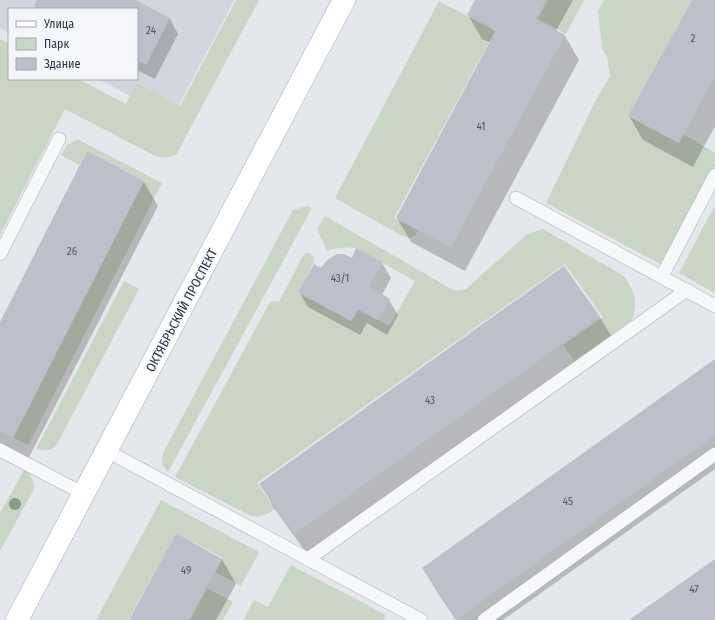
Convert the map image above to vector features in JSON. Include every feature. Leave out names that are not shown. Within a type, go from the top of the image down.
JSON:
[{"type":"main road","name":"ОКТЯБРЬСКИЙ ПРОСПЕКТ","points":[[17,620],[344,0]]},
{"type":"lane","points":[[0,254],[59,139]]},
{"type":"lane","points":[[662,276],[715,175]]},
{"type":"lane","points":[[516,198],[715,306]]},
{"type":"lane","points":[[308,559],[687,290]]},
{"type":"lane","points":[[0,450],[84,494]]},
{"type":"lane","points":[[106,451],[421,620]]},
{"type":"lane","points":[[484,620],[715,454]]},
{"type":"shaded area","points":[[0,0],[234,0],[172,118],[100,80],[138,80],[138,8],[8,8],[8,32],[0,28]]},
{"type":"green space","points":[[236,0],[259,0],[176,155],[163,158],[155,156],[65,109],[0,235],[0,39],[8,43],[8,80],[80,80],[126,104],[137,83],[180,106]]},
{"type":"green space","points":[[548,0],[584,0],[566,34],[538,19]]},
{"type":"green space","points":[[604,0],[692,0],[628,116],[678,143],[683,134],[715,153],[715,165],[662,265],[546,203],[596,100],[610,76],[607,57],[602,49],[598,11]]},
{"type":"green space","points":[[439,1],[495,31],[394,218],[418,231],[413,237],[407,237],[402,236],[335,198]]},
{"type":"green space","points":[[79,140],[162,183],[28,445],[13,438],[144,181],[87,151],[79,165],[61,155],[67,145]]},
{"type":"green space","points":[[715,205],[715,293],[679,273]]},
{"type":"green space","points":[[307,206],[312,208],[168,472],[162,464],[163,453],[293,210]]},
{"type":"green space","points":[[325,216],[455,291],[466,289],[526,235],[543,229],[624,276],[631,287],[635,302],[632,320],[574,361],[563,345],[603,317],[565,264],[257,483],[275,509],[264,516],[251,516],[175,477],[269,304],[272,301],[279,302],[304,254],[307,253],[313,256],[314,262],[298,293],[351,321],[358,310],[389,326],[415,281],[356,248],[349,247],[327,251],[317,229]]},
{"type":"green space","points":[[124,281],[139,289],[57,444],[48,450],[36,449]]},
{"type":"green space","points":[[24,470],[29,473],[32,478],[34,489],[0,551],[0,513]]},
{"type":"green space","points":[[161,500],[259,552],[241,586],[215,572],[223,558],[176,533],[128,620],[96,620]]},
{"type":"green space","points":[[291,565],[386,615],[383,620],[243,620],[254,600],[268,607]]},
{"type":"green space","points":[[207,588],[233,602],[223,620],[190,620]]},
{"type":"building","points":[[37,0],[136,0],[170,18],[146,65],[138,61],[138,8],[39,8],[34,6]]},
{"type":"building","points":[[475,0],[546,0],[536,19],[565,35],[451,247],[396,218],[496,30],[467,15]]},
{"type":"building","points":[[692,0],[715,0],[715,76],[679,143],[628,116]]},
{"type":"building","points":[[87,151],[144,181],[13,438],[0,431],[0,322]]},
{"type":"building","points":[[356,248],[383,262],[369,287],[390,299],[378,320],[358,309],[351,321],[298,292],[314,264],[321,268],[327,260],[337,254],[344,254],[352,258]]},
{"type":"building","points":[[564,266],[600,317],[295,534],[259,484]]},
{"type":"building","points":[[715,359],[715,435],[457,619],[422,568]]},
{"type":"building","points":[[176,533],[222,559],[189,620],[129,620]]},
{"type":"building","points":[[715,559],[715,620],[629,620]]}]
